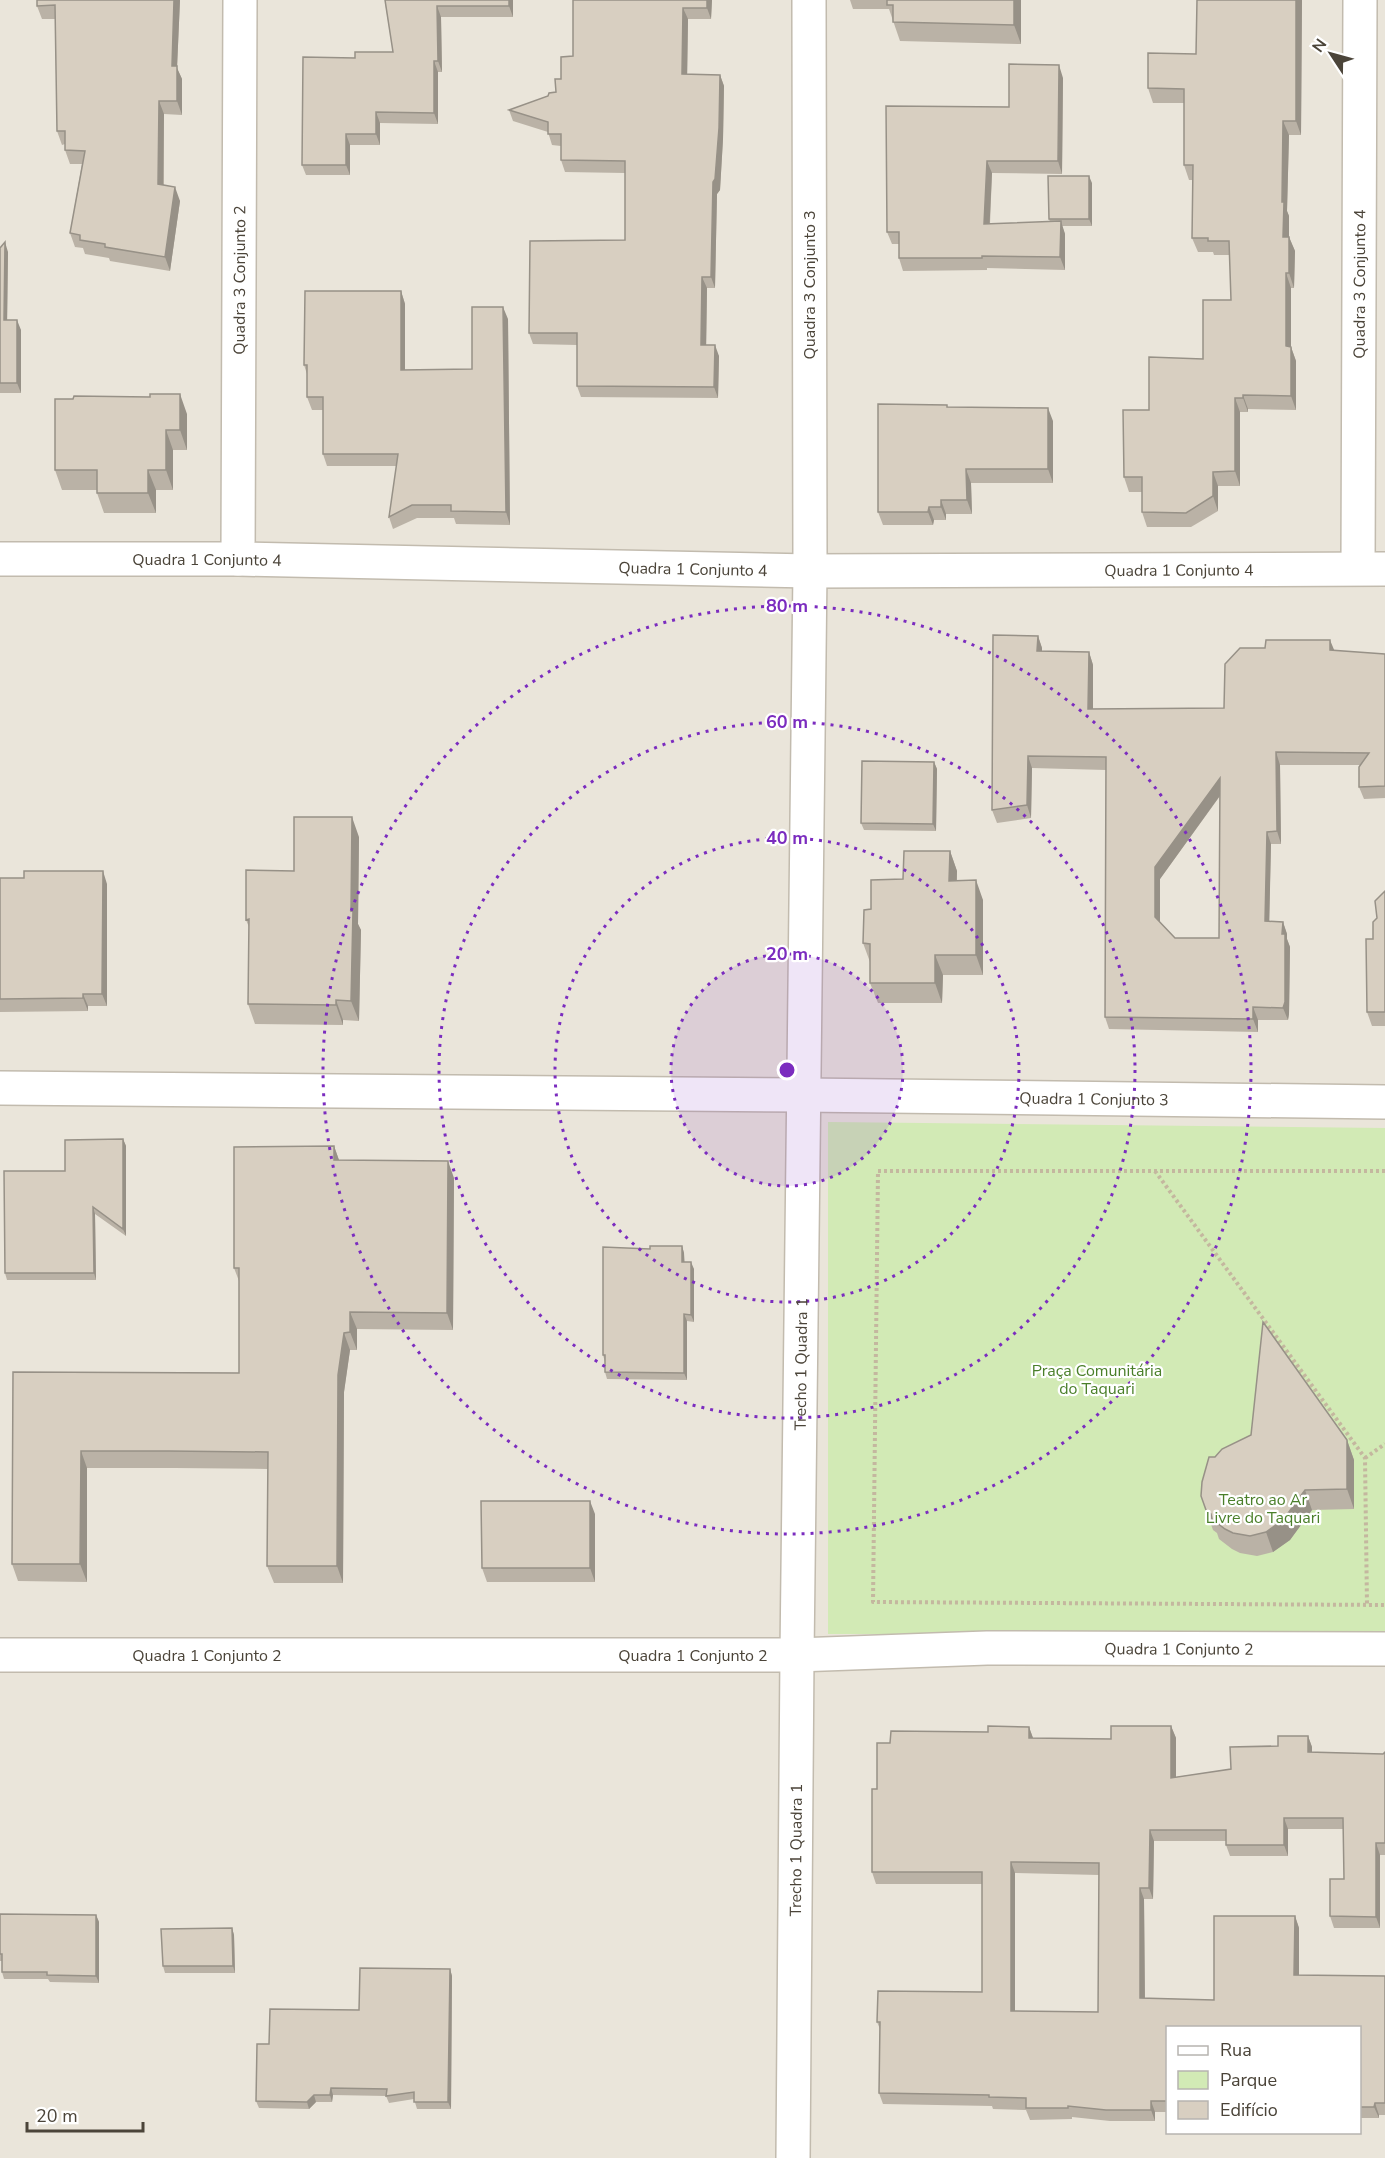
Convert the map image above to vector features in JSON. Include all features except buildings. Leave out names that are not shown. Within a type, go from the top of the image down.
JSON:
[{"type":"street","name":"Quadra 3 Conjunto 2","points":[[238,559],[240,0]]},
{"type":"street","name":"Quadra 3 Conjunto 3","points":[[809,0],[810,571]]},
{"type":"street","name":"Quadra 3 Conjunto 4","points":[[1360,0],[1371,568]]},
{"type":"street","name":"Quadra 1 Conjunto 4","points":[[0,559],[238,559],[810,571],[1371,568]]},
{"type":"street","name":"Trecho 1 Quadra 1","points":[[793,2158],[796,1655],[810,571]]},
{"type":"street","name":"Quadra 1 Conjunto 3","points":[[0,1088],[1385,1102]]},
{"type":"street","name":"Quadra 1 Conjunto 2","points":[[0,1655],[796,1655],[987,1648],[1385,1650]]},
{"type":"path","points":[[1385,1171],[878,1171],[873,1602],[1385,1605]]},
{"type":"path","points":[[1155,1171],[1365,1458],[1367,1605]]},
{"type":"path","points":[[1365,1458],[1385,1444]]},
{"type":"shaded area","points":[[0,0],[1385,0],[1385,2158],[0,2158]]},
{"type":"green space","name":"Praça Comunitária do Taquari","points":[[828,1122],[1385,1128],[1385,1635],[828,1634]]},
{"type":"park label","name":"Teatro ao Ar Livre do Taquari","points":[[1263,1508]]}]
